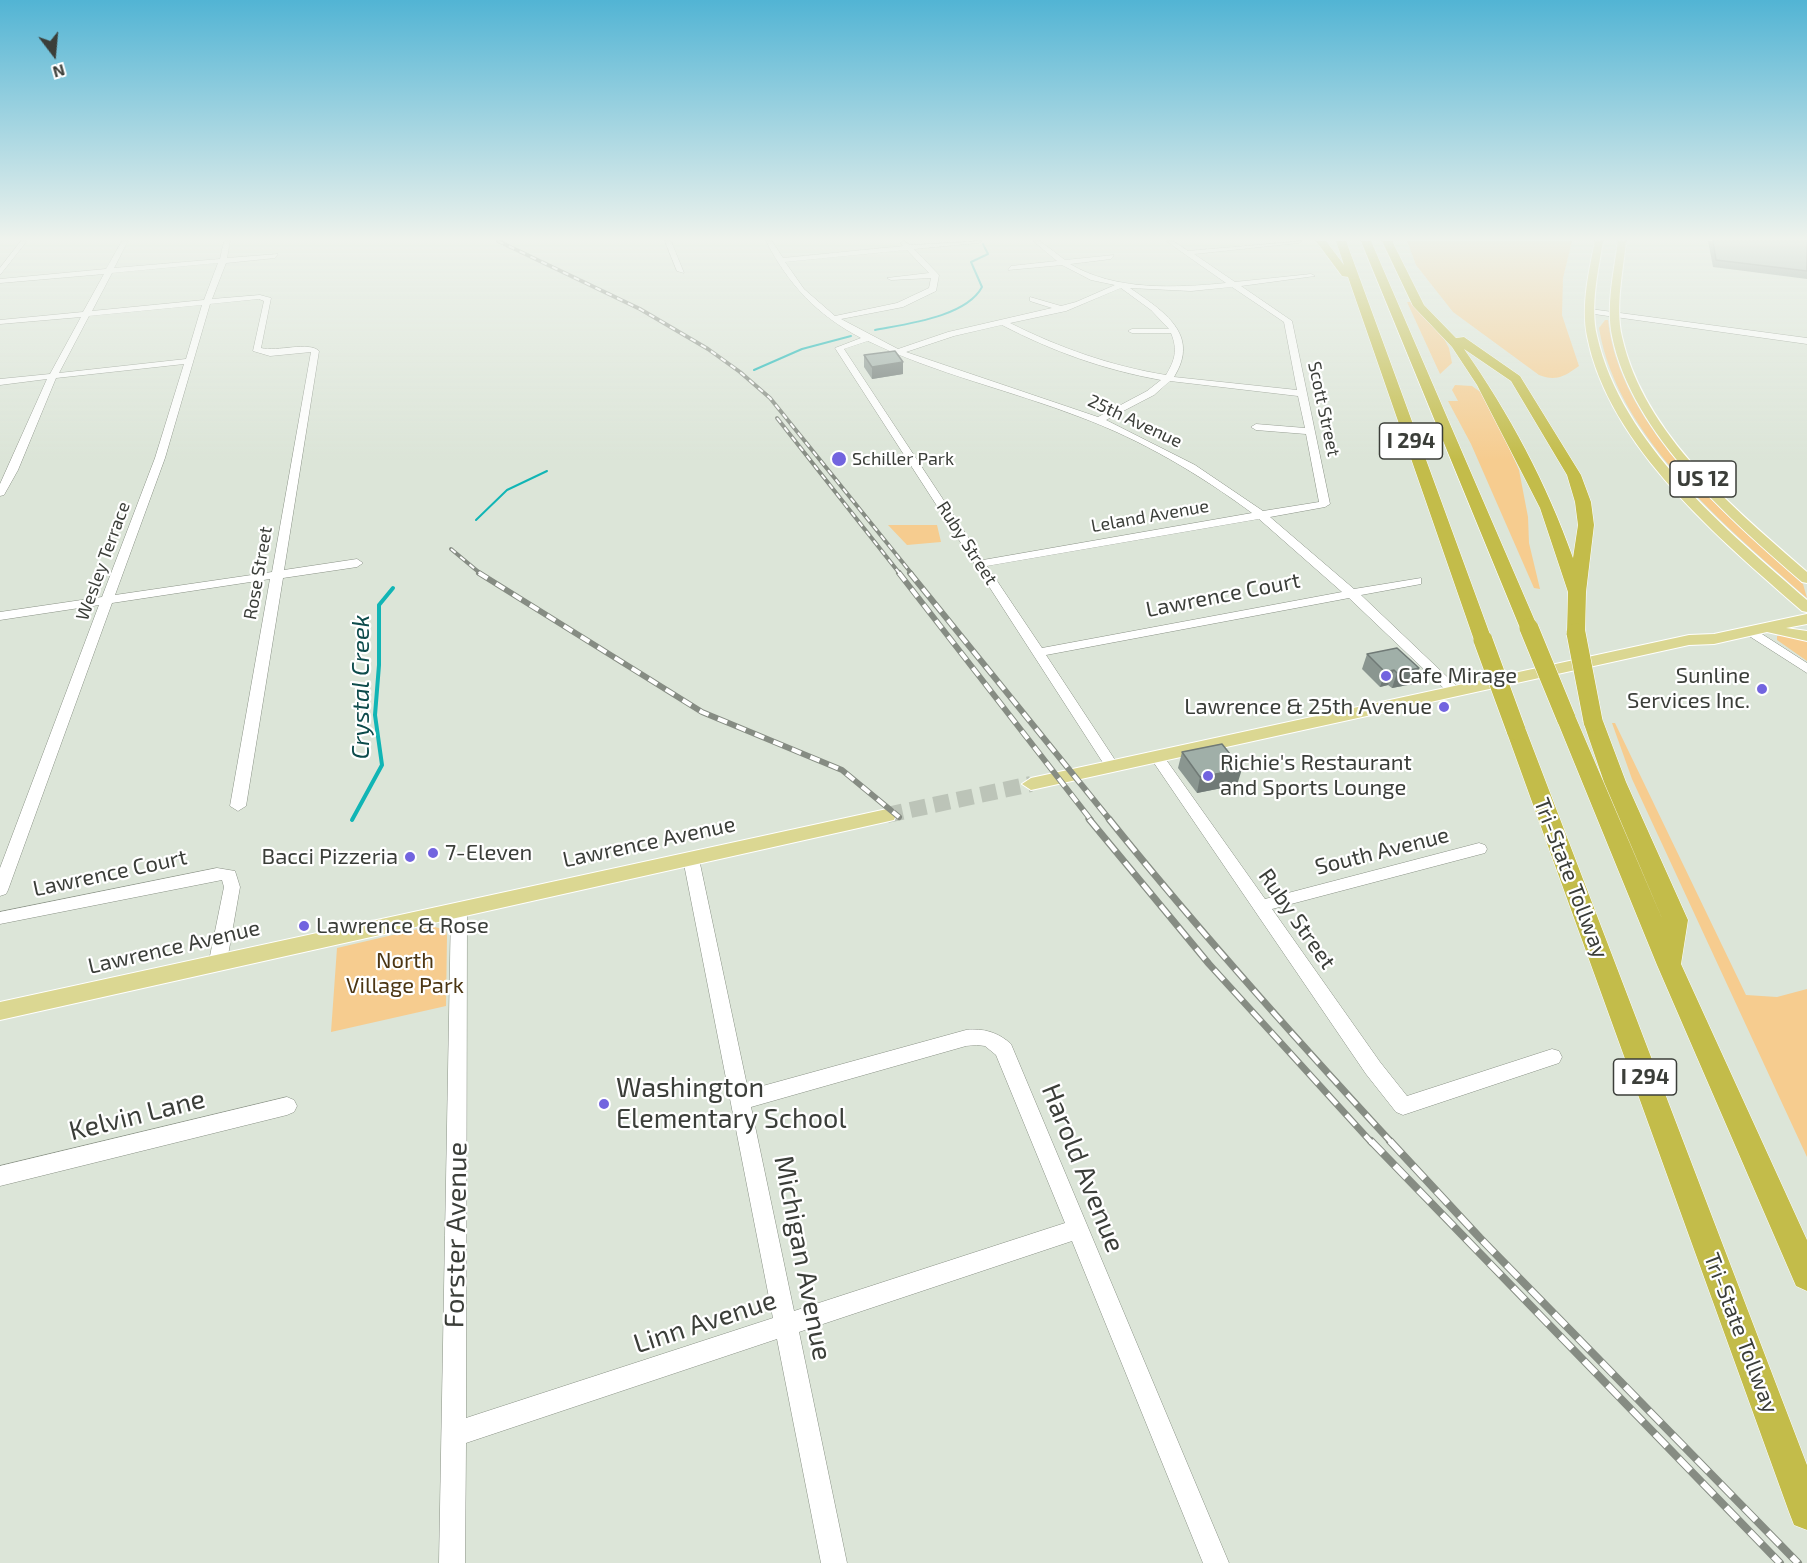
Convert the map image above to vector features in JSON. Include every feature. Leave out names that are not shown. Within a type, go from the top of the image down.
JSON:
[{"type":"highway","name":"Tri-State Tollway","points":[[1367,314],[1516,730],[1807,1512]]},
{"type":"highway","name":"I 294","points":[[1397,314],[1669,964],[1807,1275]]},
{"type":"highway","points":[[1426,314],[1471,364],[1483,385],[1548,508],[1577,592]]},
{"type":"highway","points":[[1432,314],[1459,339],[1516,379],[1574,475],[1583,502],[1586,525],[1577,592],[1576,633],[1593,721],[1616,782],[1676,920],[1669,964]]},
{"type":"main road","name":"US 12","points":[[1590,314],[1592,334],[1601,369],[1616,401],[1640,437],[1704,512],[1807,608]]},
{"type":"main road","name":"US 12","points":[[1615,315],[1617,339],[1633,383],[1680,454],[1730,508],[1807,579]]},
{"type":"main road","points":[[1689,640],[1700,631],[1807,608]]},
{"type":"main road","points":[[1030,784],[1689,640],[1714,639],[1807,619]]},
{"type":"main road","points":[[1754,631],[1807,636]]},
{"type":"main road","name":"Lawrence Avenue","points":[[0,1011],[887,815]]},
{"type":"street","points":[[0,322],[87,314]]},
{"type":"street","points":[[0,494],[14,470],[53,376],[87,314]]},
{"type":"street","name":"Wesley Terrace","points":[[0,890],[160,458],[203,314]]},
{"type":"street","name":"Rose Street","points":[[238,806],[315,351],[312,349],[260,352],[256,350],[263,314]]},
{"type":"street","name":"25th Avenue","points":[[830,314],[870,338],[900,351],[1098,420],[1192,467],[1262,515],[1456,692]]},
{"type":"street","points":[[835,318],[852,314]]},
{"type":"street","points":[[900,351],[951,334],[1040,314]]},
{"type":"street","points":[[1098,420],[1135,404],[1157,391],[1170,378],[1181,354],[1176,331],[1162,314]]},
{"type":"street","name":"Scott Street","points":[[1278,314],[1288,321],[1325,504]]},
{"type":"street","points":[[1608,314],[1807,341]]},
{"type":"street","points":[[1003,322],[1039,342],[1078,358],[1170,378],[1240,389],[1302,393]]},
{"type":"street","points":[[1132,331],[1176,331]]},
{"type":"street","name":"Ruby Street","points":[[870,338],[839,348],[1112,766]]},
{"type":"street","points":[[0,382],[189,362]]},
{"type":"street","points":[[1256,427],[1309,431]]},
{"type":"street","name":"Leland Avenue","points":[[980,564],[1325,504]]},
{"type":"street","points":[[0,616],[357,563]]},
{"type":"street","name":"Lawrence Court","points":[[1038,653],[1417,581]]},
{"type":"street","points":[[1754,631],[1807,669]]},
{"type":"street","name":"Ruby Street","points":[[1157,757],[1373,1068],[1403,1106],[1552,1057]]},
{"type":"street","name":"South Avenue","points":[[1261,906],[1479,849]]},
{"type":"street","name":"Michigan Avenue","points":[[691,859],[834,1563]]},
{"type":"street","name":"Lawrence Court","points":[[0,918],[217,874],[229,875],[232,887],[218,961]]},
{"type":"street","name":"Forster Avenue","points":[[452,1563],[459,908]]},
{"type":"street","name":"Harold Avenue","points":[[741,1101],[966,1038],[978,1036],[989,1039],[1004,1050],[1216,1563]]},
{"type":"street","name":"Kelvin Lane","points":[[0,1176],[287,1106]]},
{"type":"street","name":"Linn Avenue","points":[[453,1435],[1077,1229]]},
{"type":"green space","points":[[1412,314],[1422,314],[1449,348],[1452,363],[1440,374]]},
{"type":"green space","points":[[1456,314],[1562,314],[1579,366],[1560,377],[1550,378],[1539,375]]},
{"type":"green space","points":[[1605,320],[1608,320],[1616,359],[1633,397],[1655,433],[1711,499],[1803,584],[1807,598],[1711,511],[1652,443],[1628,407],[1610,368],[1599,328]]},
{"type":"green space","points":[[1455,385],[1472,386],[1486,396],[1519,470],[1528,517],[1529,543],[1540,589],[1534,588],[1471,444],[1448,401],[1458,401],[1452,390]]},
{"type":"green space","points":[[888,525],[937,525],[941,542],[907,545]]},
{"type":"green space","points":[[1777,636],[1807,639],[1807,661],[1777,640]]},
{"type":"green space","points":[[1612,723],[1615,723],[1746,995],[1777,997],[1807,989],[1807,1157],[1632,779]]},
{"type":"green space","name":"North Village Park","points":[[431,926],[446,930],[446,1006],[331,1032],[337,948]]},
{"type":"building","points":[[895,351],[903,362],[872,367],[864,355]]},
{"type":"building","points":[[1397,648],[1419,668],[1397,673],[1394,670],[1385,672],[1367,654]]},
{"type":"building","points":[[1222,744],[1242,769],[1200,777],[1182,752]]},
{"type":"waterway","name":"Crystal Creek","points":[[875,330],[918,322],[944,314]]},
{"type":"waterway","name":"Crystal Creek","points":[[754,370],[802,349],[851,336]]},
{"type":"waterway","name":"Crystal Creek","points":[[476,520],[507,490],[547,471]]},
{"type":"waterway","name":"Crystal Creek","points":[[352,820],[382,765],[375,715],[379,665],[379,605],[393,588]]},
{"type":"tunnel","points":[[887,815],[1031,784]]},
{"type":"railway","points":[[648,314],[708,349],[770,398],[912,574]]},
{"type":"railway","points":[[777,418],[900,574]]},
{"type":"railway","points":[[451,549],[481,574]]},
{"type":"railway","points":[[479,573],[702,712],[842,770],[899,817]]},
{"type":"railway","points":[[899,573],[1091,820]]},
{"type":"railway","points":[[910,573],[1110,820]]},
{"type":"railway","points":[[1089,819],[1209,964],[1372,1143]]},
{"type":"railway","points":[[1109,819],[1177,902],[1392,1143]]},
{"type":"railway","points":[[1371,1141],[1780,1563]]},
{"type":"railway","points":[[1390,1141],[1480,1238],[1798,1563]]},
{"type":"place","name":"Schiller Park","points":[[839,459]]},
{"type":"place","name":"Cafe Mirage","points":[[1386,676]]},
{"type":"place","name":"Sunline Services Inc.","points":[[1762,689]]},
{"type":"place","name":"Lawrence & 25th Avenue","points":[[1444,707]]},
{"type":"place","name":"Richie's Restaurant and Sports Lounge","points":[[1208,776]]},
{"type":"place","name":"7-Eleven","points":[[433,853]]},
{"type":"place","name":"Bacci Pizzeria","points":[[410,857]]},
{"type":"place","name":"Lawrence & Rose","points":[[304,926]]},
{"type":"place","name":"Washington Elementary School","points":[[604,1104]]}]
